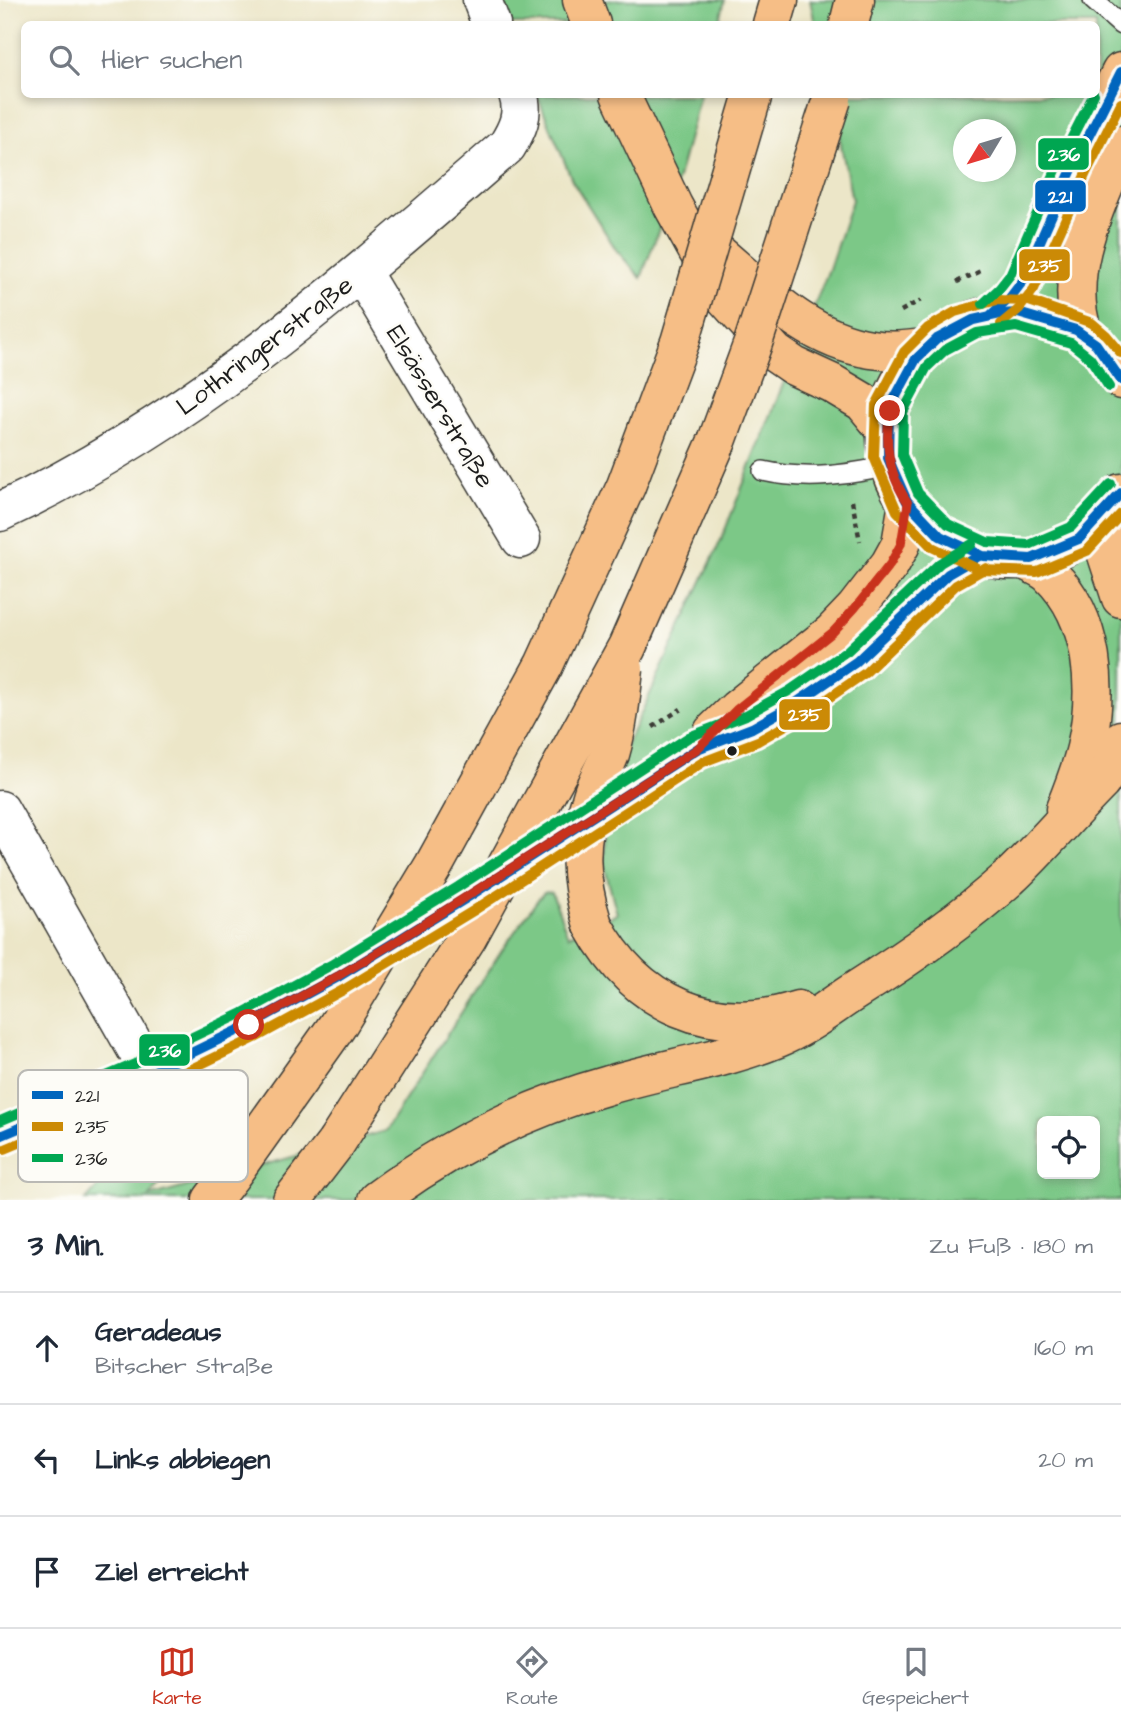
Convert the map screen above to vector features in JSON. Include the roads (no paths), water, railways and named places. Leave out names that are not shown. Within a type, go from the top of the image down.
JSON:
[{"type":"main road","points":[[582,0],[590,21]]},
{"type":"main road","points":[[773,21],[779,0]]},
{"type":"main road","points":[[850,21],[855,0]]},
{"type":"main road","points":[[992,314],[1009,299],[1022,282],[1073,167],[1121,72]]},
{"type":"main road","points":[[622,98],[652,163],[721,293],[775,352],[794,366],[863,402],[888,448],[897,485],[908,503],[940,537],[958,548],[1001,561],[1047,555],[1070,546],[1090,531],[1115,502]]},
{"type":"main road","points":[[248,1150],[344,1014],[434,865],[544,665],[626,486],[680,342],[752,98]]},
{"type":"main road","points":[[292,1200],[336,1143],[467,938],[627,647],[717,441],[753,343],[832,98]]},
{"type":"main road","points":[[1083,334],[1076,304],[1081,254],[1086,233],[1121,145]]},
{"type":"main road","points":[[687,228],[794,318],[834,339],[885,351],[925,348]]},
{"type":"main road","points":[[888,448],[898,387],[909,368],[925,348],[965,321],[992,314],[1019,313],[1083,334],[1103,353],[1121,380]]},
{"type":"main road","points":[[1115,502],[1105,549],[1121,598]]},
{"type":"main road","points":[[156,1070],[249,1025],[338,976],[464,899],[697,749],[737,709],[833,632],[890,564],[901,544],[908,503]]},
{"type":"main road","points":[[697,749],[752,729],[838,675],[872,648],[948,574],[979,556]]},
{"type":"main road","points":[[1022,559],[1049,573],[1065,592],[1082,624],[1090,655],[1093,684],[1090,728],[1078,775],[1059,824]]},
{"type":"main road","points":[[627,647],[610,754],[593,792],[581,838],[581,876],[585,901],[593,925],[604,944],[624,969],[662,999],[689,1013],[717,1019],[768,1018],[853,993]]},
{"type":"main road","points":[[377,1200],[440,1157],[566,1098],[736,1052],[779,1038],[811,1020],[915,952],[982,902],[1031,856],[1101,782],[1112,765],[1121,740]]},
{"type":"main road","points":[[0,1136],[18,1128]]},
{"type":"street","points":[[482,0],[490,21]]},
{"type":"street","name":"Lothringerstraße","points":[[0,513],[87,468],[148,432],[307,317],[507,146],[520,127],[519,98]]},
{"type":"street","name":"Elsässerstraße","points":[[361,272],[521,539]]},
{"type":"street","points":[[0,810],[148,1070]]},
{"type":"lane","points":[[1093,0],[1121,25]]},
{"type":"lane","points":[[763,471],[799,477],[846,475],[888,448]]}]
